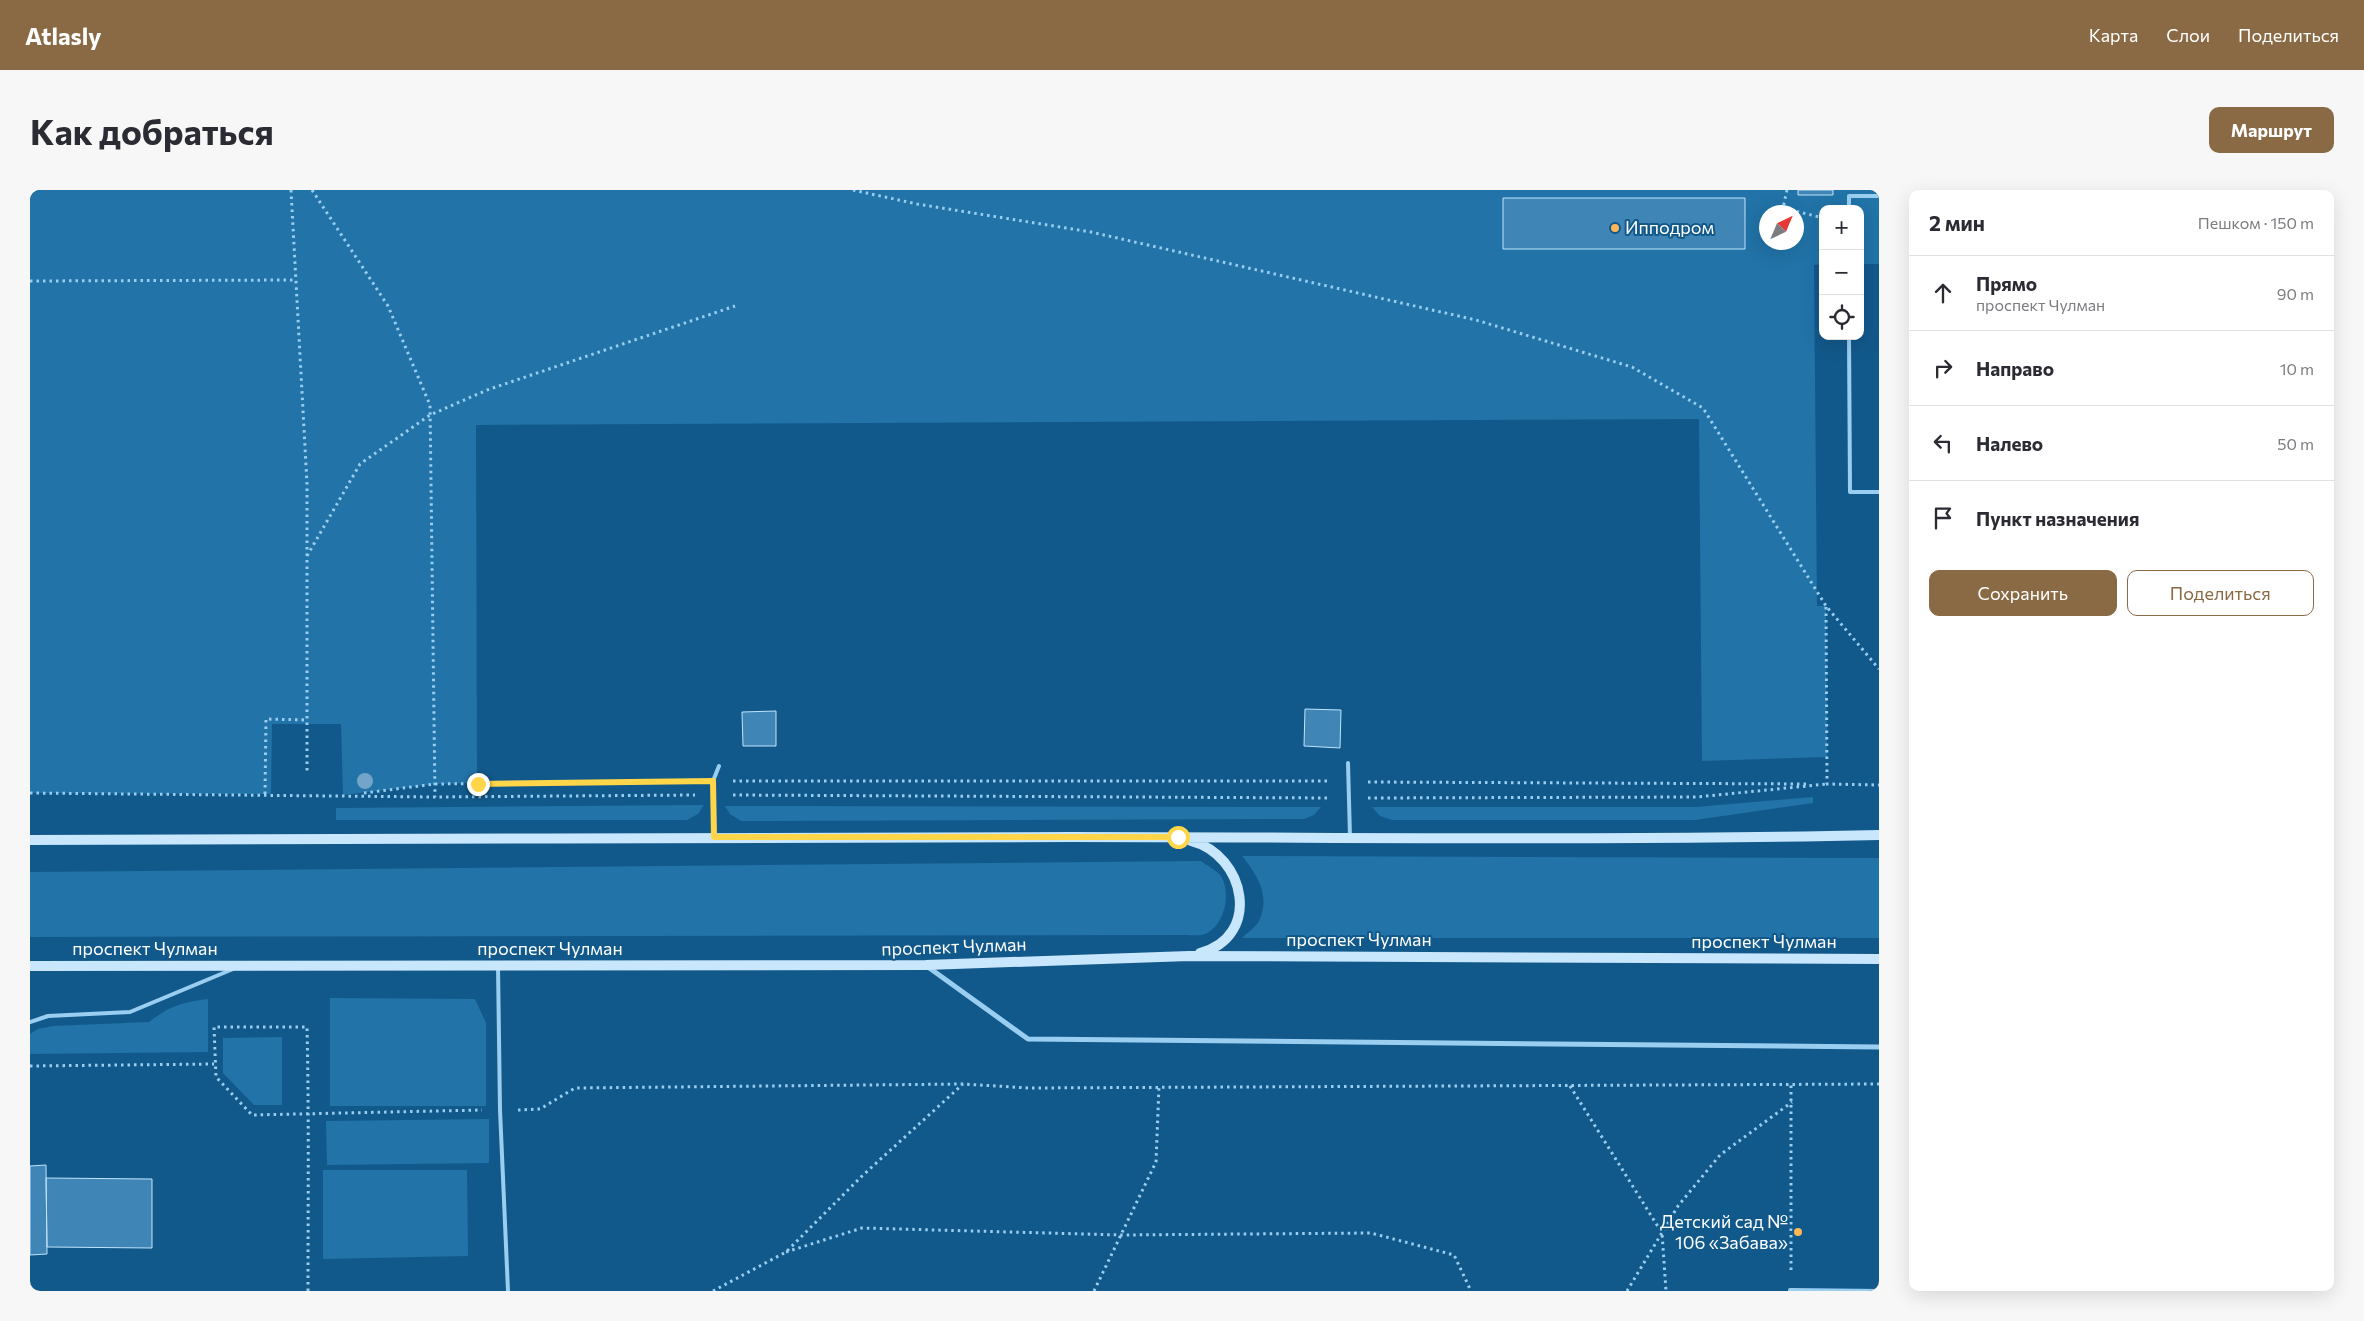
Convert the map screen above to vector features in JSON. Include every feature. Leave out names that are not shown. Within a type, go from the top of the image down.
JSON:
[{"type":"main road","points":[[30,840],[426,840],[714,837],[1694,839],[1879,835]]},
{"type":"main road","points":[[1178,837],[1203,844],[1220,858],[1237,881],[1240,912],[1234,930],[1225,940],[1210,950],[1189,956]]},
{"type":"main road","name":"проспект Чулман","points":[[30,966],[926,965],[1189,956],[1879,959]]},
{"type":"street","points":[[926,965],[1028,1039],[1879,1047]]},
{"type":"lane","points":[[1849,205],[1849,196],[1879,196]]},
{"type":"lane","points":[[1849,340],[1850,492],[1879,492]]},
{"type":"lane","points":[[1348,763],[1350,837]]},
{"type":"lane","points":[[714,837],[713,781],[719,766]]},
{"type":"lane","points":[[30,1022],[48,1016],[130,1012],[243,965]]},
{"type":"lane","points":[[498,966],[500,1110],[508,1291]]},
{"type":"lane","points":[[1790,1290],[1879,1291]]},
{"type":"path","points":[[291,190],[306,484],[307,774]]},
{"type":"path","points":[[312,190],[388,306],[430,405],[435,797]]},
{"type":"path","points":[[853,190],[917,204],[1110,236],[1476,320],[1632,367],[1703,408],[1826,606],[1879,669]]},
{"type":"path","points":[[1787,190],[1782,208],[1819,217]]},
{"type":"path","points":[[30,281],[296,280]]},
{"type":"path","points":[[307,557],[360,464],[430,415],[487,390],[735,306]]},
{"type":"path","points":[[1826,606],[1827,784]]},
{"type":"path","points":[[266,794],[266,719],[308,720]]},
{"type":"path","points":[[353,795],[435,784],[713,781],[1879,784]]},
{"type":"path","points":[[30,793],[435,797],[713,795],[1349,798],[1697,797],[1827,784]]},
{"type":"path","points":[[308,1291],[308,1115],[307,1027],[214,1027],[216,1077],[252,1115],[308,1115],[540,1109],[575,1088],[963,1084],[1029,1088],[1879,1084]]},
{"type":"path","points":[[30,1066],[214,1064]]},
{"type":"path","points":[[786,1252],[862,1176],[963,1084]]},
{"type":"path","points":[[1790,1290],[1791,1084]]},
{"type":"path","points":[[1570,1085],[1662,1233],[1666,1291]]},
{"type":"path","points":[[1094,1291],[1156,1162],[1159,1086]]},
{"type":"path","points":[[1627,1291],[1678,1206],[1720,1155],[1792,1102]]},
{"type":"path","points":[[713,1291],[786,1252],[862,1228],[1121,1235],[1371,1234],[1454,1255],[1471,1291]]},
{"type":"shaded area","points":[[30,190],[1879,190],[1879,264],[1864,264],[1864,205],[1819,205],[1819,264],[1814,265],[1817,606],[1826,606],[1827,757],[1702,761],[1699,419],[476,425],[477,783],[435,784],[343,795],[341,724],[272,724],[271,794],[30,793]]},
{"type":"shaded area","points":[[1813,797],[1813,803],[1695,820],[1392,820],[1380,816],[1372,807],[1695,807]]},
{"type":"shaded area","points":[[704,805],[698,814],[687,820],[336,820],[336,808]]},
{"type":"shaded area","points":[[725,806],[1321,807],[1314,815],[1304,819],[741,821],[730,814]]},
{"type":"shaded area","points":[[1242,856],[1879,858],[1879,938],[1242,938],[1259,921],[1264,903],[1261,886]]},
{"type":"shaded area","points":[[1201,861],[1220,875],[1226,890],[1226,899],[1222,916],[1217,924],[1212,930],[1198,935],[30,937],[30,872]]},
{"type":"shaded area","points":[[330,998],[475,999],[486,1023],[486,1106],[330,1106]]},
{"type":"shaded area","points":[[208,999],[208,1052],[30,1054],[30,1034],[38,1029],[53,1026],[149,1022],[163,1012],[177,1006]]},
{"type":"shaded area","points":[[282,1037],[282,1105],[254,1105],[223,1073],[223,1038]]},
{"type":"shaded area","points":[[489,1119],[489,1163],[327,1165],[326,1121]]},
{"type":"shaded area","points":[[323,1170],[467,1170],[468,1256],[323,1259]]},
{"type":"building","points":[[1798,190],[1833,190],[1833,195],[1798,195]]},
{"type":"building","points":[[1503,198],[1745,198],[1745,249],[1503,249]]},
{"type":"building","points":[[1305,709],[1341,710],[1340,748],[1304,746]]},
{"type":"building","points":[[776,711],[776,746],[743,746],[742,712]]},
{"type":"building","points":[[46,1165],[47,1254],[30,1255],[30,1166]]},
{"type":"building","points":[[46,1178],[152,1179],[152,1248],[47,1247]]},
{"type":"place","name":"Ипподром","points":[[1615,228]]},
{"type":"place","name":"Детский сад № 106 «Забава»","points":[[1798,1232]]},
{"type":"route","points":[[478,784],[713,781],[714,837],[1178,837]]}]
